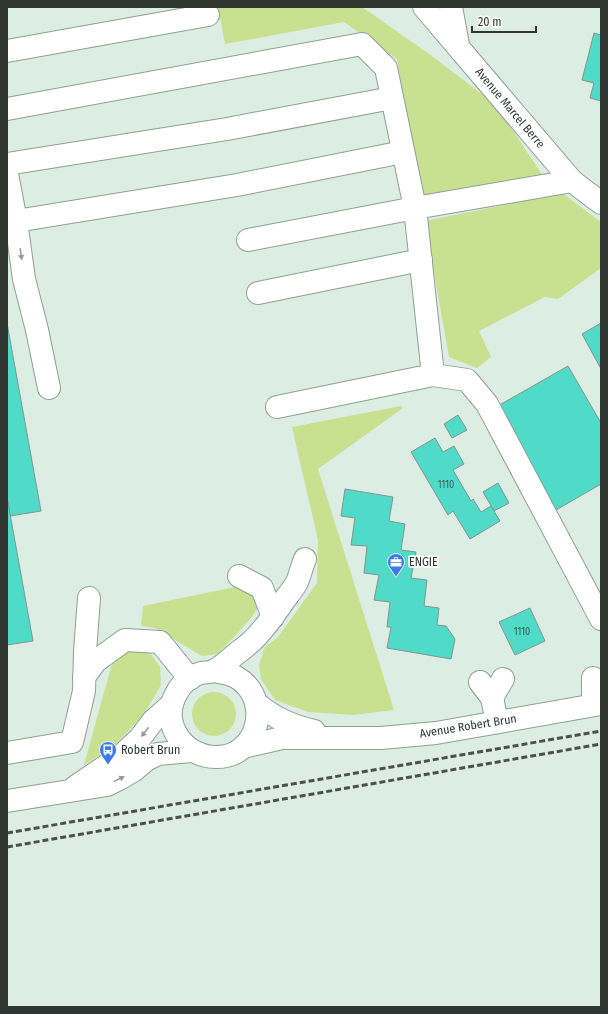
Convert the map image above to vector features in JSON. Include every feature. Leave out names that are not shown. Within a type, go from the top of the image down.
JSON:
[{"type":"street","name":"Avenue Marcel Berre","points":[[424,7],[458,45],[572,181],[601,203]]},
{"type":"street","points":[[451,7],[458,45]]},
{"type":"street","points":[[7,51],[208,15]]},
{"type":"street","points":[[7,109],[362,44],[386,68],[414,208],[434,375]]},
{"type":"street","points":[[7,164],[227,129],[392,98]]},
{"type":"street","points":[[16,221],[237,185],[403,152]]},
{"type":"street","points":[[7,174],[16,221],[24,280],[37,330],[48,388]]},
{"type":"street","points":[[248,240],[414,208],[572,181]]},
{"type":"street","points":[[258,293],[421,260]]},
{"type":"street","points":[[278,407],[434,375],[467,380],[488,404],[601,619]]},
{"type":"street","points":[[213,671],[252,641],[272,617],[297,582],[305,559]]},
{"type":"street","points":[[239,576],[262,588],[272,617]]},
{"type":"street","points":[[7,753],[72,742],[84,691],[89,598]]},
{"type":"street","points":[[84,677],[96,661],[125,640],[160,642],[190,678]]},
{"type":"street","points":[[246,684],[247,664],[252,641]]},
{"type":"street","points":[[213,671],[225,672],[246,684],[256,703],[258,715],[256,727],[251,738],[243,747],[231,754],[218,758],[203,756],[191,751],[181,742],[174,730],[171,717],[172,704],[176,694],[182,686],[190,678],[201,673],[213,671]]},
{"type":"street","points":[[593,678],[597,705]]},
{"type":"street","points":[[497,722],[486,690],[503,679]]},
{"type":"street","name":"Avenue Robert Brun","points":[[256,703],[271,715],[290,724],[335,737]]},
{"type":"street","points":[[68,791],[122,755],[140,738],[153,721],[172,704]]},
{"type":"street","name":"Avenue Robert Brun","points":[[243,747],[282,738],[381,738],[436,733],[597,705]]},
{"type":"street","points":[[7,801],[107,784],[133,771],[146,760],[158,754],[191,751]]},
{"type":"green space","points":[[218,7],[362,7],[432,56],[496,105],[543,176],[421,196],[397,59],[344,22],[225,44]]},
{"type":"green space","points":[[562,193],[601,222],[601,268],[558,299],[545,297],[479,331],[491,357],[477,368],[449,357],[425,221]]},
{"type":"green space","points":[[401,406],[403,408],[318,469],[394,710],[354,715],[308,712],[275,700],[261,679],[259,664],[265,647],[278,637],[317,583],[318,540],[292,427]]},
{"type":"green space","points":[[235,587],[249,593],[259,605],[252,617],[217,654],[202,656],[155,628],[141,626],[143,606]]},
{"type":"green space","points":[[131,649],[151,654],[160,667],[161,685],[144,714],[115,745],[84,765],[111,667],[119,654]]},
{"type":"green space","points":[[214,692],[226,696],[232,702],[236,714],[232,726],[226,732],[214,736],[202,732],[196,726],[192,714],[196,702],[202,696]]},
{"type":"building","points":[[594,33],[601,35],[601,101],[590,98],[594,83],[582,80]]},
{"type":"building","points":[[7,323],[41,511],[10,516],[7,497]]},
{"type":"building","points":[[601,323],[601,369],[582,334]]},
{"type":"building","points":[[568,366],[601,423],[601,484],[556,510],[496,407]]},
{"type":"building","points":[[458,415],[467,430],[452,438],[444,424]]},
{"type":"building","points":[[435,438],[443,452],[454,446],[464,464],[453,470],[471,501],[473,499],[481,512],[491,506],[500,521],[470,539],[453,511],[448,515],[411,452]]},
{"type":"building","points":[[498,483],[509,503],[494,511],[483,492]]},
{"type":"building","points":[[345,489],[393,497],[389,521],[405,524],[401,550],[416,552],[411,578],[427,580],[424,606],[439,608],[437,625],[446,626],[455,639],[451,659],[387,648],[391,627],[387,627],[390,602],[374,600],[379,575],[364,573],[367,546],[351,545],[355,518],[341,516]]},
{"type":"building","points":[[7,497],[33,641],[7,645]]},
{"type":"building","points":[[530,608],[545,641],[515,655],[499,622]]},
{"type":"railway","points":[[7,833],[601,731]]},
{"type":"railway","points":[[7,847],[601,744]]},
{"type":"place","name":"ENGIE","points":[[396,577]]},
{"type":"place","name":"Robert Brun","points":[[108,765]]}]
